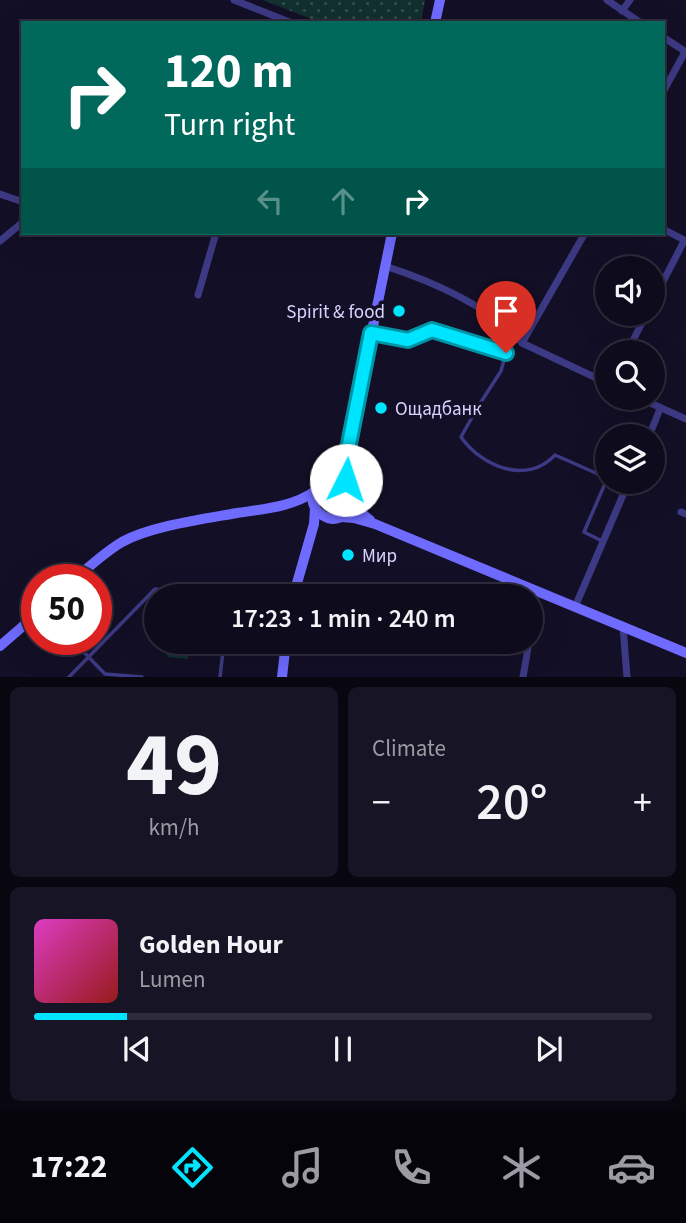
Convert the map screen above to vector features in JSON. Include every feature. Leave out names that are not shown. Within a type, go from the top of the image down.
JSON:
[{"type":"main road","points":[[436,21],[440,0]]},
{"type":"main road","points":[[311,536],[350,507],[346,473],[348,449],[391,235]]},
{"type":"main road","points":[[287,504],[303,498],[327,481],[338,469],[348,449]]},
{"type":"main road","points":[[327,481],[339,482],[348,489]]},
{"type":"main road","points":[[297,584],[315,520],[315,491]]},
{"type":"main road","points":[[351,501],[359,511],[380,526]]},
{"type":"main road","points":[[92,564],[123,542],[144,533],[196,520],[287,504],[302,504],[315,509],[322,516],[355,518],[380,526],[520,584]]},
{"type":"main road","points":[[543,594],[686,653]]},
{"type":"main road","points":[[0,646],[21,628]]},
{"type":"main road","points":[[282,677],[285,654]]},
{"type":"street","points":[[234,0],[278,20]]},
{"type":"street","points":[[607,0],[638,21]]},
{"type":"street","points":[[622,11],[629,0]]},
{"type":"street","points":[[665,38],[686,52],[665,89]]},
{"type":"street","points":[[0,194],[21,201]]},
{"type":"street","points":[[0,241],[21,224]]},
{"type":"street","points":[[665,230],[685,241],[665,278]]},
{"type":"street","points":[[198,295],[215,235]]},
{"type":"street","points":[[522,343],[584,235]]},
{"type":"street","points":[[385,265],[444,288],[512,331],[522,343],[595,377]]},
{"type":"street","points":[[371,333],[408,340],[432,330],[506,353]]},
{"type":"street","points":[[663,410],[686,419]]},
{"type":"street","points":[[575,607],[623,494]]},
{"type":"street","points":[[624,627],[628,677]]},
{"type":"street","points":[[523,677],[526,654]]},
{"type":"lane","points":[[512,331],[501,371],[461,437],[469,449],[509,471],[530,471],[546,465],[555,455],[595,473]]},
{"type":"lane","points":[[600,494],[583,532],[603,542]]},
{"type":"lane","points":[[69,677],[144,600]]},
{"type":"lane","points":[[220,677],[222,654]]},
{"type":"lane","points":[[89,656],[105,674],[142,677]]},
{"type":"green space","points":[[263,0],[425,0],[421,21],[316,21]]},
{"type":"green space","points":[[167,654],[189,654],[188,659],[167,657]]},
{"type":"place","name":"Spirit & food","points":[[399,311]]},
{"type":"place","name":"Ощадбанк","points":[[381,408]]},
{"type":"place","name":"Мир","points":[[348,555]]},
{"type":"route","points":[[346,480],[348,449],[371,333],[408,340],[432,330],[506,353]]}]
